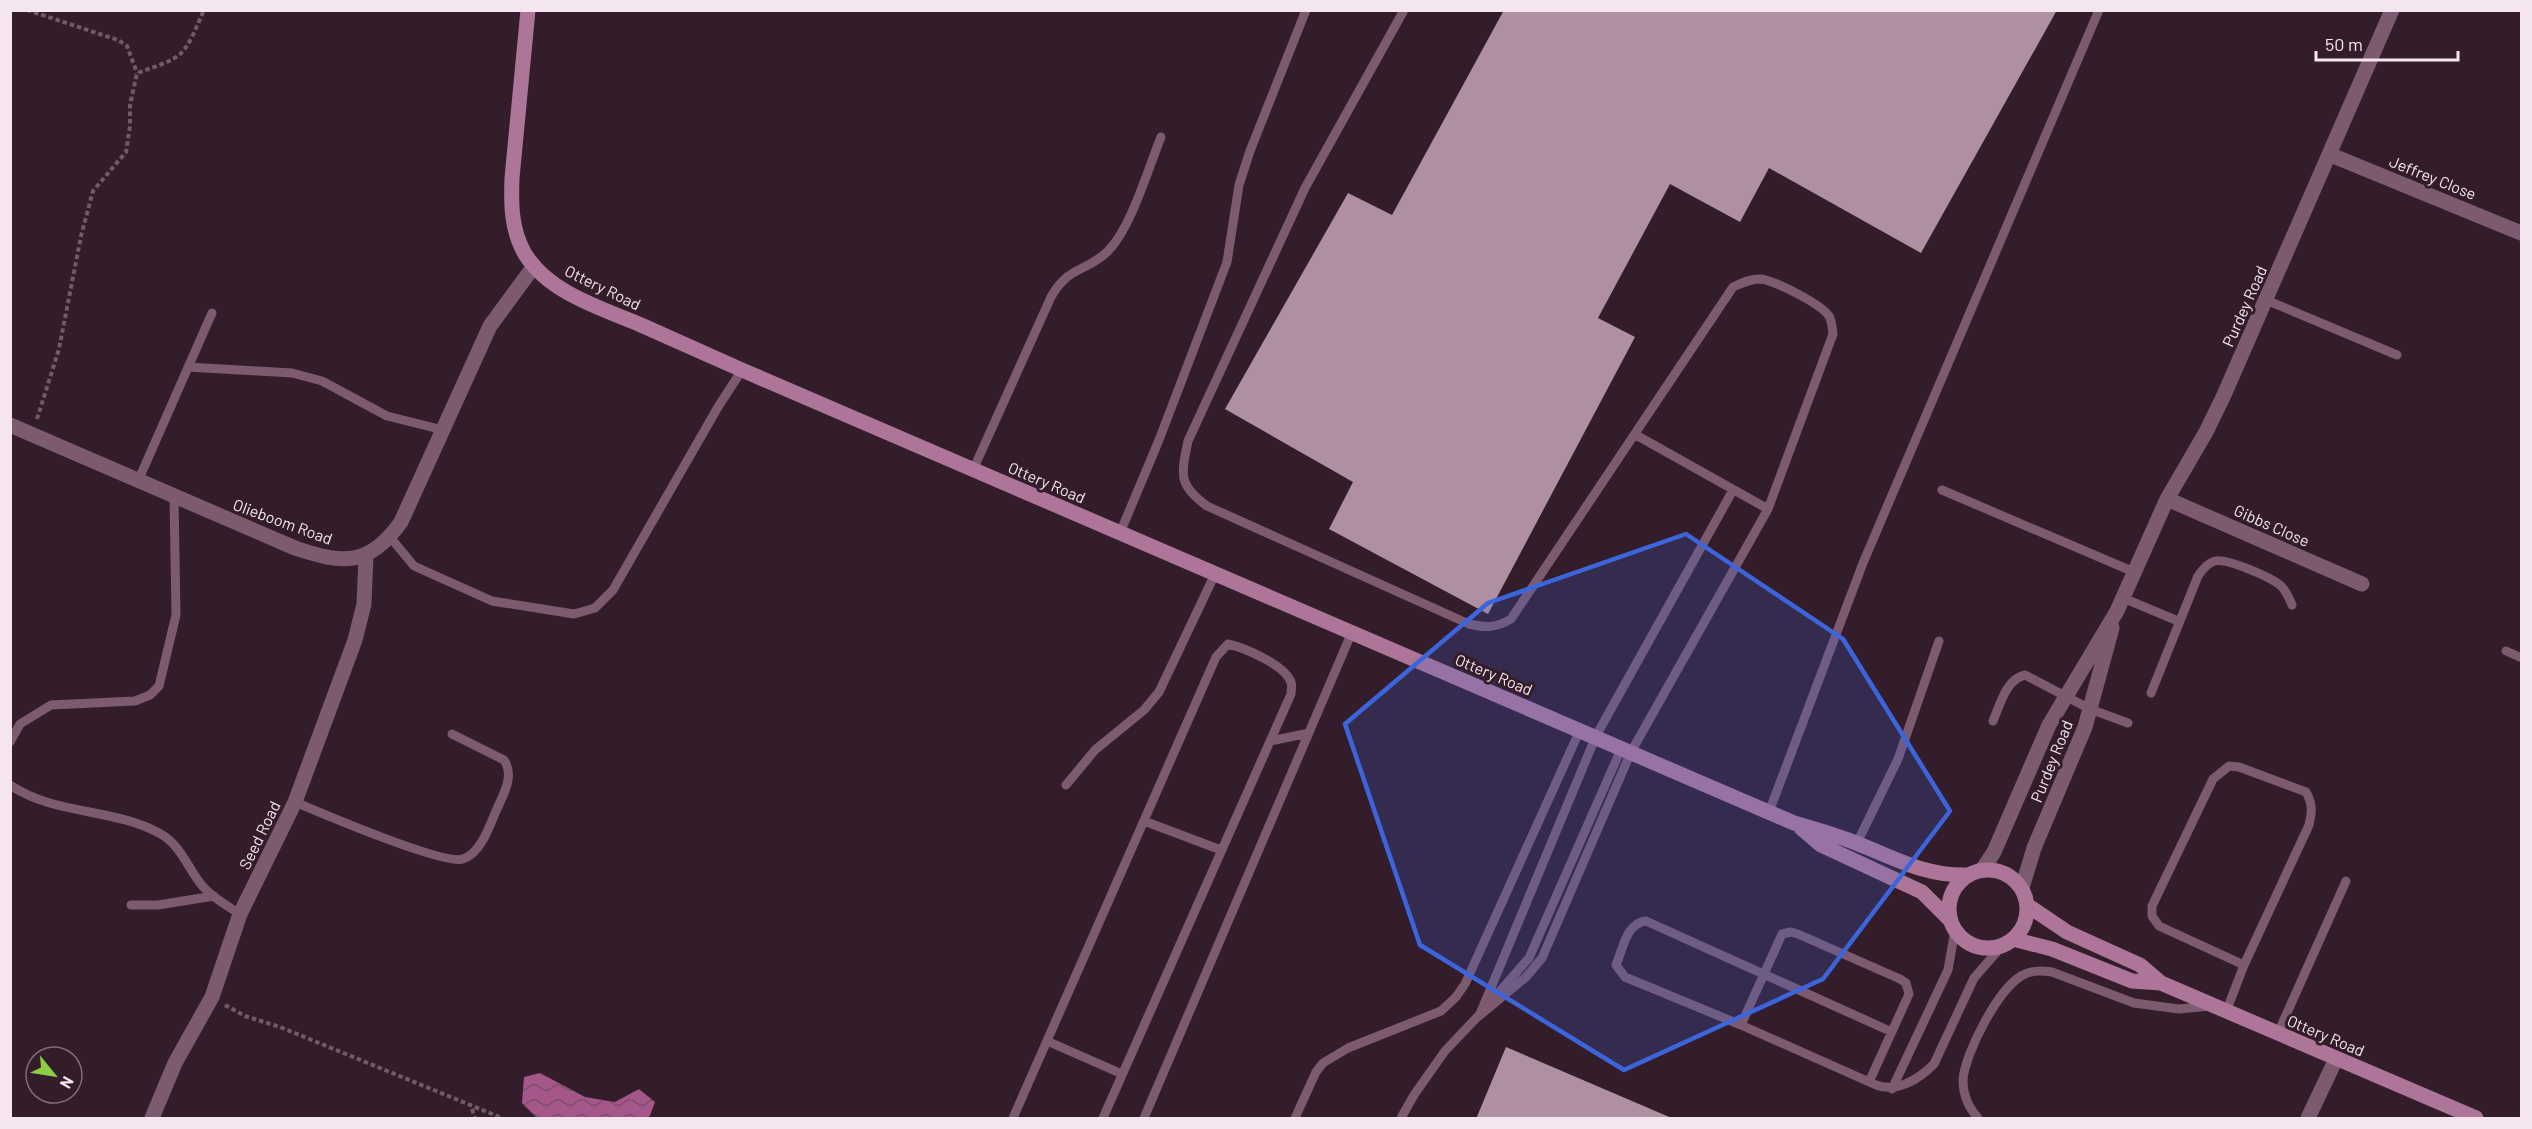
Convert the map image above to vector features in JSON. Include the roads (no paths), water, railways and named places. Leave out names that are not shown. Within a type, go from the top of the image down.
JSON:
[{"type":"street","name":"Ottery Road","points":[[528,10],[511,202],[518,240],[534,266],[555,284],[583,300],[742,370],[1794,823],[1857,843],[1923,871],[1950,876],[1975,872]]},
{"type":"street","name":"Purdey Road","points":[[1975,872],[1994,852],[2049,725],[2120,604],[2167,499],[2211,423],[2331,155],[2392,10]]},
{"type":"street","name":"Jeffrey Close","points":[[2331,155],[2521,233]]},
{"type":"street","points":[[366,556],[390,537],[411,502],[490,326],[534,266]]},
{"type":"street","name":"Olieboom Road","points":[[10,425],[267,538],[319,556],[352,559],[366,556]]},
{"type":"street","name":"Gibbs Close","points":[[2167,499],[2362,584]]},
{"type":"street","name":"Seed Road","points":[[152,1119],[175,1063],[212,997],[240,914],[295,802],[355,640],[364,604],[366,556]]},
{"type":"street","name":"Purdey Road","points":[[2022,888],[2034,848],[2077,750],[2120,604]]},
{"type":"street","name":"Ottery Road","points":[[1794,823],[1821,845],[1922,892],[1953,925]]},
{"type":"street","points":[[1998,870],[2012,877],[2022,888],[2027,905],[2024,924],[2007,943],[1989,948],[1976,946],[1964,940],[1953,925],[1948,907],[1951,895],[1958,884],[1975,872],[1998,870]]},
{"type":"street","name":"Ottery Road","points":[[2027,905],[2067,932],[2140,965],[2161,983],[2476,1119]]},
{"type":"street","name":"Ottery Road","points":[[2007,943],[2052,949],[2132,981],[2161,983]]},
{"type":"street","points":[[2308,1119],[2336,1059]]},
{"type":"lane","points":[[1120,533],[1159,440],[1227,262],[1239,185],[1305,10]]},
{"type":"lane","points":[[1401,1119],[1414,1095],[1445,1051],[1529,958],[1626,750],[1768,509],[1833,334],[1832,322],[1820,307],[1773,283],[1761,279],[1747,281],[1733,287],[1511,619],[1499,626],[1485,628],[1458,619],[1207,506],[1192,495],[1185,484],[1183,468],[1188,441],[1197,420],[1305,188],[1404,10]]},
{"type":"lane","points":[[1769,812],[1863,563],[2099,10]]},
{"type":"lane","points":[[973,470],[1051,297],[1067,275],[1096,260],[1108,250],[1123,230],[1161,137]]},
{"type":"lane","points":[[2266,300],[2397,355]]},
{"type":"lane","points":[[138,481],[212,313]]},
{"type":"lane","points":[[188,367],[292,373],[322,381],[387,416],[443,430]]},
{"type":"lane","points":[[390,537],[414,566],[492,601],[574,614],[595,608],[613,590],[718,407],[742,370]]},
{"type":"lane","points":[[1636,435],[1768,509]]},
{"type":"lane","points":[[1479,1016],[1596,736],[1733,490]]},
{"type":"lane","points":[[1942,490],[2134,572]]},
{"type":"lane","points":[[10,742],[20,724],[51,705],[135,701],[150,695],[159,686],[176,615],[174,496]]},
{"type":"lane","points":[[2151,693],[2198,576],[2206,566],[2214,561],[2229,562],[2273,581],[2281,586],[2292,605]]},
{"type":"lane","points":[[1066,785],[1076,769],[1095,750],[1144,710],[1159,692],[1215,574]]},
{"type":"lane","points":[[2120,604],[2178,621]]},
{"type":"lane","points":[[1144,1119],[1352,632]]},
{"type":"lane","points":[[1857,843],[1898,759],[1939,641]]},
{"type":"lane","points":[[1013,1119],[1216,657],[1228,645],[1265,659],[1289,677],[1292,685],[1291,694],[1103,1119]]},
{"type":"lane","points":[[2506,651],[2522,658]]},
{"type":"lane","points":[[1993,721],[2010,683],[2017,677],[2025,675],[2090,709],[2128,723]]},
{"type":"lane","points":[[1295,1119],[1316,1072],[1323,1063],[1348,1048],[1441,1011],[1456,997],[1465,984],[1580,730]]},
{"type":"lane","points":[[1270,741],[1309,733]]},
{"type":"lane","points":[[295,802],[405,846],[461,860],[470,855],[482,841],[502,798],[509,776],[508,765],[504,760],[452,734]]},
{"type":"lane","points":[[1978,1119],[1964,1095],[1963,1078],[1967,1064],[1992,1006],[2012,982],[2024,974],[2037,971],[2052,972],[2145,1005],[2179,1009],[2219,1009],[2244,965],[2309,825],[2312,801],[2306,792],[2238,767],[2229,766],[2213,778],[2152,906],[2152,916],[2159,926],[2244,965]]},
{"type":"lane","points":[[10,784],[44,801],[130,822],[161,834],[175,845],[201,885],[240,914]]},
{"type":"lane","points":[[1144,821],[1221,850]]},
{"type":"lane","points":[[2278,1033],[2346,881]]},
{"type":"lane","points":[[130,905],[158,905],[214,896]]},
{"type":"lane","points":[[1892,1032],[1646,921],[1638,922],[1631,928],[1616,965],[1621,974],[1741,1024],[1869,1082],[1892,1089],[1927,1071],[1934,1064],[1974,978],[2007,943]]},
{"type":"lane","points":[[1892,1089],[1948,970],[1953,925]]},
{"type":"lane","points":[[1741,1024],[1782,934],[1791,932],[1900,979],[1906,983],[1909,994],[1869,1082]]},
{"type":"lane","points":[[1047,1041],[1122,1074]]},
{"type":"water","points":[[540,1073],[585,1097],[615,1102],[639,1089],[655,1102],[649,1118],[537,1118],[522,1103],[524,1077]]}]
